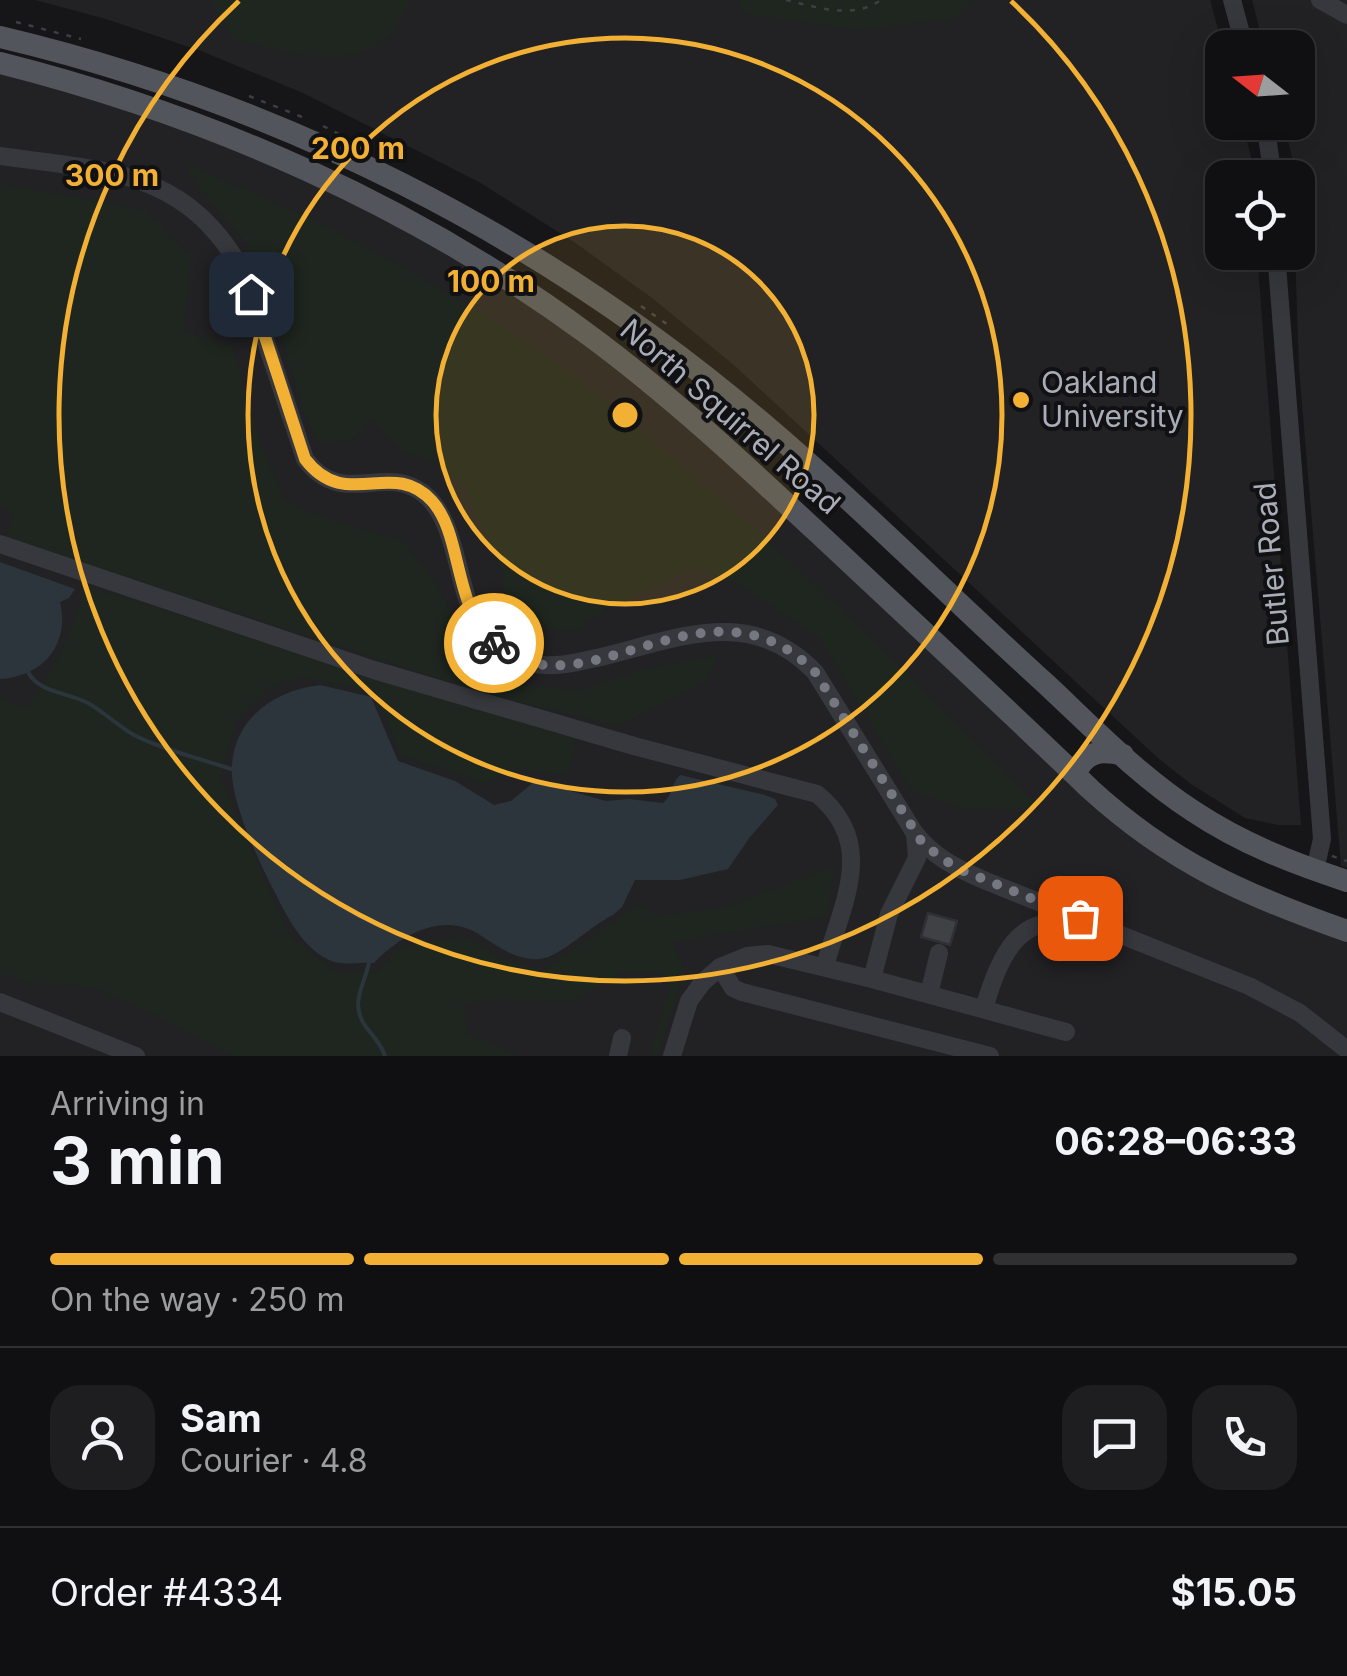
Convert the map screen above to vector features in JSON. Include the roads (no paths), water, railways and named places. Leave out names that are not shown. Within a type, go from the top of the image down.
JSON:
[{"type":"main road","name":"North Squirrel Road","points":[[0,37],[118,68],[271,123],[431,199],[560,273],[658,340],[760,420],[1170,796],[1264,852],[1324,863],[1347,881]]},
{"type":"main road","name":"North Squirrel Road","points":[[0,63],[162,112],[300,167],[434,236],[542,303],[626,364],[736,455],[1074,774],[1140,831],[1199,870],[1276,906],[1347,932]]},
{"type":"main road","points":[[1074,774],[1090,754],[1105,751],[1122,755]]},
{"type":"street","points":[[1232,0],[1240,30]]},
{"type":"street","points":[[1320,0],[1347,15]]},
{"type":"street","points":[[0,156],[134,177],[187,204],[209,223],[228,244],[242,270],[305,459],[324,478],[338,484],[392,481],[420,490],[432,501],[443,522],[470,610],[484,634],[505,652],[530,664],[558,666],[706,632],[740,631],[770,639],[795,653],[815,672],[914,832],[933,852],[956,868],[1274,998],[1324,1029],[1347,1050]]},
{"type":"street","name":"Butler Road","points":[[1277,270],[1324,863]]},
{"type":"street","points":[[0,544],[374,670],[634,746],[817,794],[845,825],[852,844],[852,864],[824,966]]},
{"type":"street","points":[[872,978],[889,914],[918,858],[914,832]]},
{"type":"street","points":[[984,1008],[1003,955],[1019,936],[1038,926],[1068,924],[1104,938],[1143,942]]},
{"type":"street","points":[[929,994],[939,953]]},
{"type":"street","points":[[672,1056],[690,1001],[702,982],[720,967],[747,956],[768,954],[872,978],[1066,1032]]},
{"type":"street","points":[[720,967],[733,988],[742,992],[990,1056]]},
{"type":"street","points":[[0,1002],[136,1056]]},
{"type":"waterway","points":[[28,672],[39,684],[88,703],[134,735],[231,769]]},
{"type":"waterway","points":[[369,963],[359,995],[359,1011],[385,1056]]},
{"type":"place","name":"Oakland University","points":[[1021,400]]}]
